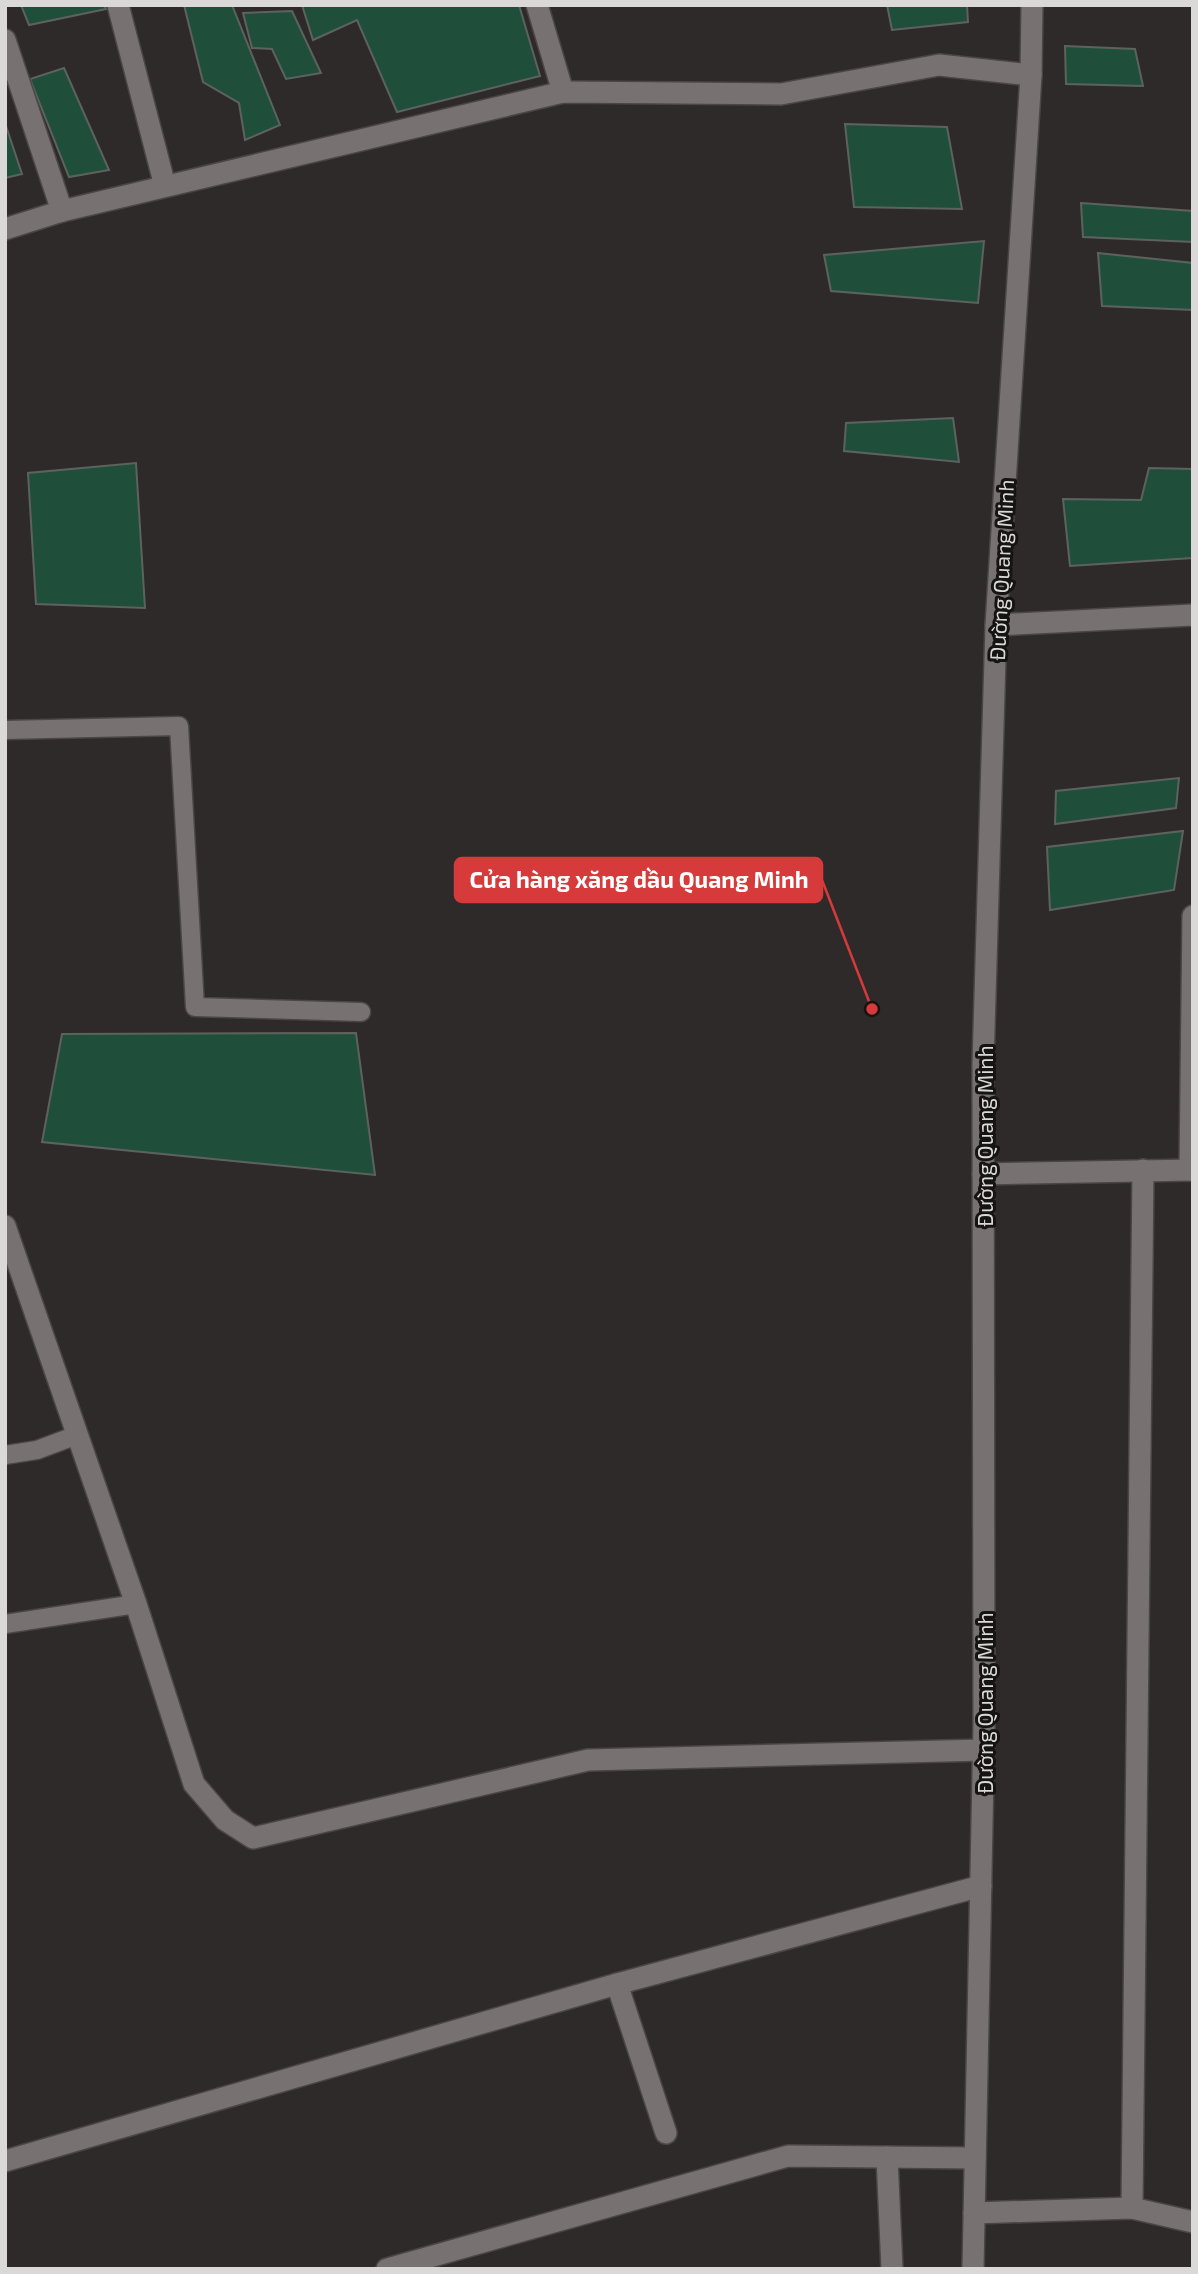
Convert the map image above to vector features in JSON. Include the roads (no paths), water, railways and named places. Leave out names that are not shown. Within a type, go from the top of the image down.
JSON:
[{"type":"street","points":[[117,5],[165,186]]},
{"type":"street","points":[[537,5],[563,92]]},
{"type":"street","name":"Đường Quang Minh","points":[[973,2269],[984,1750],[983,1064],[996,625],[1031,75],[1032,5]]},
{"type":"street","points":[[5,40],[62,211]]},
{"type":"street","points":[[5,229],[62,211],[563,92],[782,94],[939,65],[1031,75]]},
{"type":"street","points":[[996,625],[1193,615]]},
{"type":"street","points":[[983,1174],[1191,1170],[1193,916]]},
{"type":"street","points":[[1132,2208],[1143,1170]]},
{"type":"street","points":[[5,1226],[136,1604],[194,1784],[225,1820],[253,1838],[588,1760],[984,1750]]},
{"type":"street","points":[[5,2161],[617,1984],[981,1886]]},
{"type":"street","points":[[617,1984],[666,2133]]},
{"type":"street","points":[[387,2269],[788,2156],[975,2158]]},
{"type":"street","points":[[887,2157],[892,2269]]},
{"type":"street","points":[[974,2213],[1132,2208],[1193,2222]]},
{"type":"lane","points":[[5,730],[178,726],[195,1007],[361,1012]]},
{"type":"lane","points":[[5,1455],[37,1450],[77,1435]]},
{"type":"lane","points":[[5,1624],[136,1604]]},
{"type":"place","name":"Cửa hàng xăng dầu Quang Minh","points":[[872,1009]]}]
